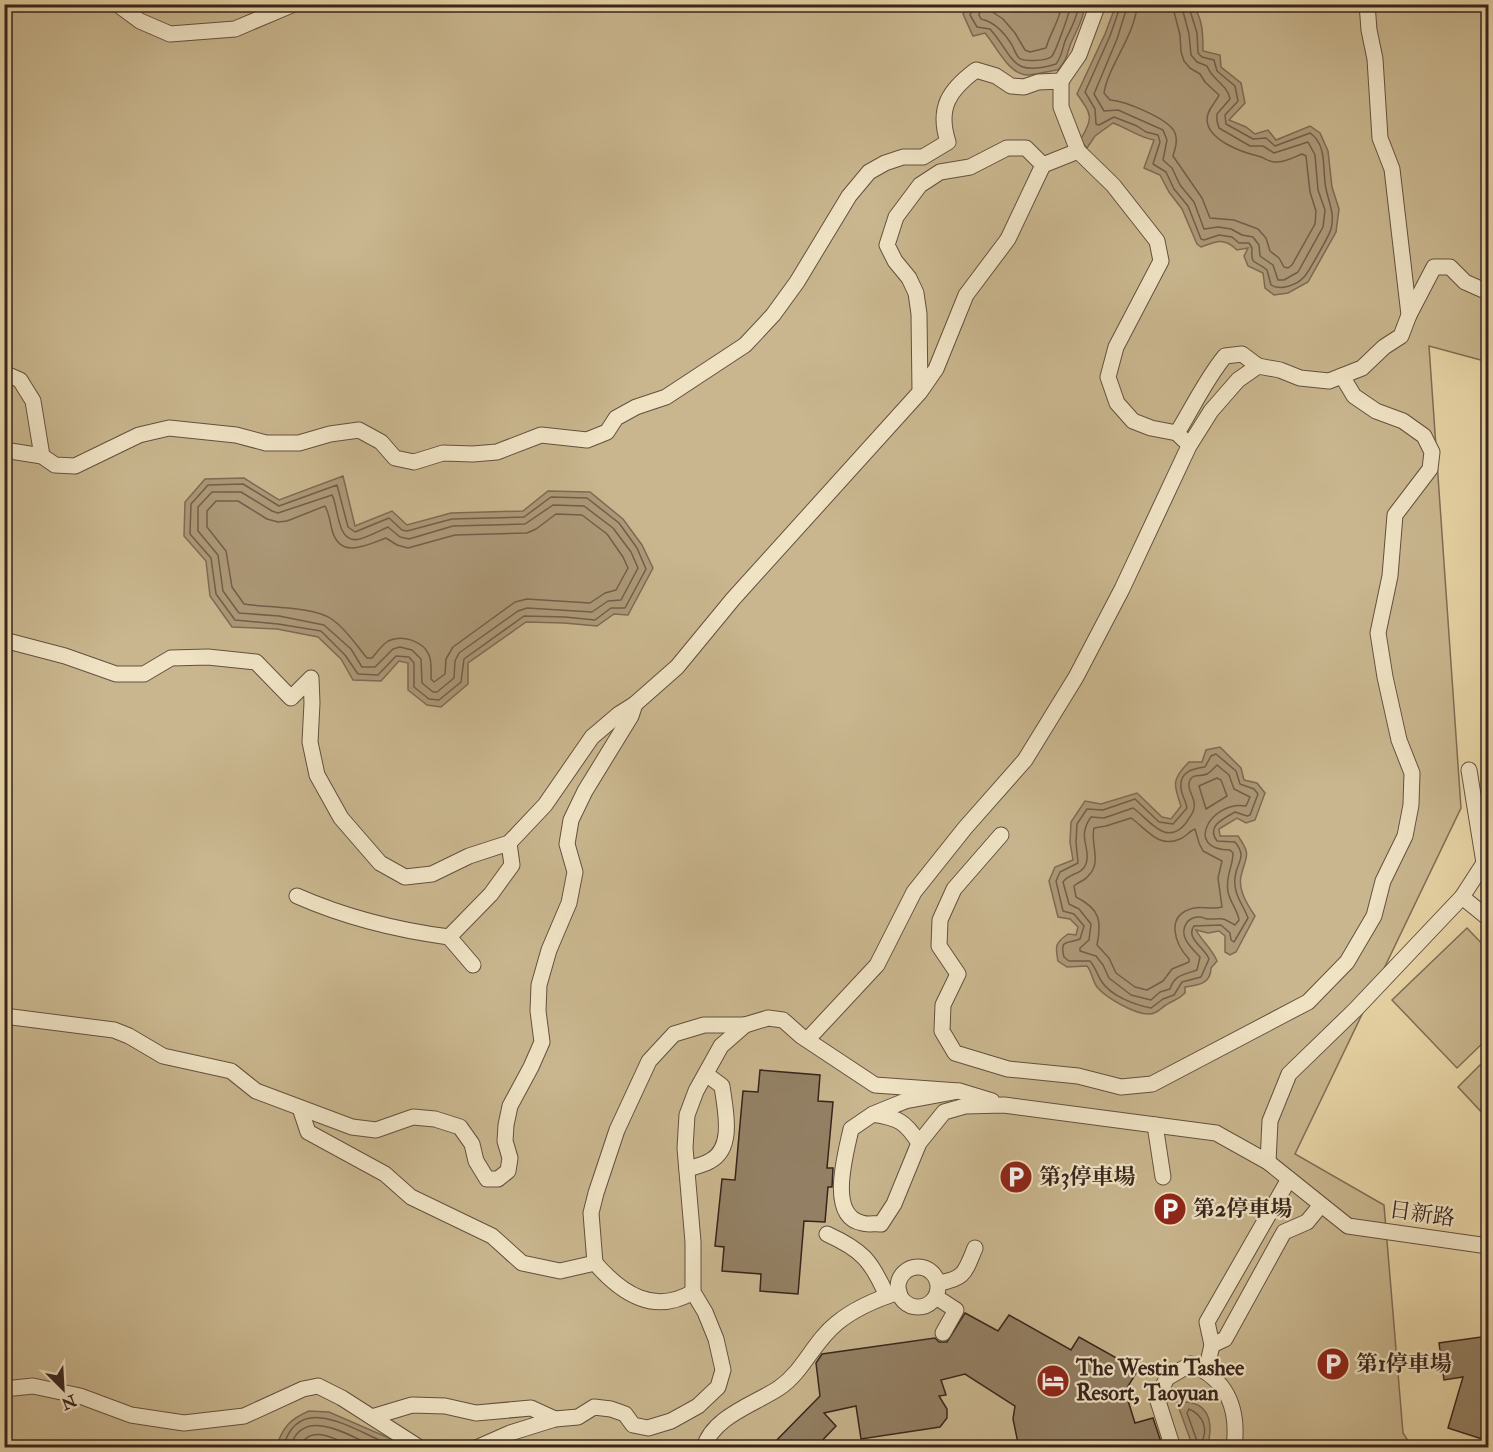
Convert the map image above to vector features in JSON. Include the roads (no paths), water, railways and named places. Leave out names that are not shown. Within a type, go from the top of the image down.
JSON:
[{"type":"street","points":[[117,4],[140,21],[170,34],[236,29],[294,4]]},
{"type":"street","points":[[1098,4],[1079,55],[1061,81],[1061,107],[1078,151],[1113,185],[1157,241],[1161,261],[1116,347],[1108,377],[1118,403],[1132,421],[1151,428],[1177,433],[1189,446]]},
{"type":"street","points":[[1367,4],[1369,30],[1376,59],[1380,138],[1392,169],[1409,315]]},
{"type":"street","points":[[4,450],[42,456],[55,465],[75,466],[139,435],[169,428],[288,443],[299,443],[330,434],[359,430],[381,442],[395,458],[414,462],[443,453],[497,452],[541,435],[587,440],[607,432],[616,418],[636,407],[666,397],[745,345],[773,315],[797,282],[849,196],[869,172],[903,157],[923,157],[948,142],[942,124],[945,106],[959,83],[976,70],[996,76],[1011,86],[1024,87],[1038,81],[1061,81]]},
{"type":"street","points":[[920,392],[919,314],[916,293],[887,245],[896,217],[920,185],[940,172],[970,167],[1007,148],[1026,148],[1043,165]]},
{"type":"street","points":[[4,640],[65,656],[116,674],[144,674],[171,658],[208,657],[256,662],[291,698],[311,678],[310,742],[317,775],[340,818],[380,862],[405,877],[432,874],[470,856],[509,843],[545,805],[592,737],[619,714],[635,704],[677,667],[733,599],[920,392],[936,369],[966,295],[1008,239],[1043,165],[1078,151]]},
{"type":"street","points":[[1177,433],[1202,394],[1211,373],[1225,356],[1242,354],[1258,366],[1280,370],[1300,378],[1329,381],[1362,368],[1384,346],[1401,336],[1409,315],[1434,267],[1450,267],[1465,282],[1483,290],[1488,288]]},
{"type":"street","points":[[808,1039],[877,964],[914,892],[965,828],[1025,760],[1081,667],[1122,589],[1189,446],[1210,411],[1238,381],[1258,366]]},
{"type":"street","points":[[4,373],[20,380],[33,401],[42,456]]},
{"type":"street","points":[[1001,835],[954,890],[939,920],[939,946],[958,974],[943,1005],[942,1031],[955,1053],[1008,1069],[1078,1076],[1121,1087],[1152,1084],[1308,1002],[1347,963],[1374,916],[1383,881],[1405,836],[1411,805],[1412,773],[1399,740],[1377,633],[1390,576],[1395,515],[1430,469],[1432,452],[1424,436],[1403,421],[1376,411],[1354,396],[1342,376]]},
{"type":"street","points":[[4,1016],[114,1030],[163,1056],[231,1071],[256,1091],[352,1127],[376,1130],[413,1117],[435,1119],[460,1127],[472,1144],[476,1161],[487,1179],[498,1179],[508,1171],[510,1158],[505,1141],[510,1106],[542,1042],[538,1011],[539,985],[549,950],[569,903],[575,872],[567,844],[571,820],[585,791],[631,716],[635,704]]},
{"type":"street","points":[[1268,1162],[1270,1121],[1289,1074],[1462,897],[1484,863],[1469,770]]},
{"type":"street","points":[[449,937],[491,894],[512,865],[509,843]]},
{"type":"street","points":[[297,896],[343,915],[380,925],[449,937],[473,965]]},
{"type":"street","points":[[1462,897],[1488,918]]},
{"type":"street","points":[[693,1292],[673,1302],[645,1301],[612,1282],[595,1263],[591,1213],[617,1130],[649,1061],[674,1034],[704,1025],[745,1025],[768,1018],[783,1020],[875,1085],[959,1091],[1004,1105],[1216,1133],[1268,1162],[1321,1205],[1307,1221],[1284,1232],[1274,1231],[1265,1220]]},
{"type":"street","points":[[476,1448],[510,1433],[555,1419],[578,1417],[594,1407],[611,1409],[624,1414],[633,1425],[648,1428],[671,1421],[698,1406],[718,1388],[723,1370],[716,1339],[705,1312],[693,1292],[693,1242],[687,1170],[687,1115],[721,1046],[745,1025]]},
{"type":"street","points":[[687,1170],[711,1161],[722,1151],[727,1133],[722,1086],[706,1074]]},
{"type":"street","points":[[959,1091],[905,1101],[873,1114],[851,1129],[840,1190],[846,1212],[860,1223],[881,1224],[894,1204],[919,1143],[944,1112],[965,1107],[1004,1105]]},
{"type":"street","points":[[300,1108],[308,1132],[385,1174],[411,1197],[492,1236],[522,1263],[560,1270],[595,1263]]},
{"type":"street","points":[[873,1114],[896,1118],[909,1127],[919,1143]]},
{"type":"street","points":[[1155,1125],[1163,1177]]},
{"type":"street","points":[[1206,1371],[1212,1345],[1207,1322],[1289,1179]]},
{"type":"street","name":"日新路","points":[[1321,1205],[1348,1226],[1488,1246]]},
{"type":"street","points":[[1212,1345],[1225,1339],[1284,1232]]},
{"type":"street","points":[[827,1234],[851,1245],[866,1257],[893,1294],[914,1307],[927,1306],[937,1290],[962,1275],[975,1248]]},
{"type":"street","points":[[704,1448],[706,1440],[722,1422],[779,1388],[797,1374],[818,1341],[837,1323],[861,1307],[893,1294],[902,1276],[912,1268],[926,1268],[936,1277],[937,1290],[956,1310],[943,1333]]},
{"type":"street","points":[[1173,1448],[1156,1398],[1167,1378],[1191,1364],[1206,1371],[1220,1383],[1231,1403],[1237,1428],[1234,1448]]},
{"type":"street","points":[[4,1389],[33,1386],[80,1396],[131,1415],[184,1424],[244,1416],[303,1389],[318,1386],[420,1448]]},
{"type":"street","points":[[372,1417],[412,1405],[445,1406],[476,1413],[531,1408],[555,1419]]},
{"type":"water","points":[[1085,4],[1065,60],[1058,70],[1029,75],[1015,71],[1009,66],[985,33],[973,36],[963,14],[969,5]]},
{"type":"water","points":[[1116,5],[1192,5],[1200,21],[1203,51],[1220,55],[1221,67],[1241,83],[1245,103],[1229,120],[1246,127],[1255,134],[1268,130],[1276,140],[1310,126],[1320,133],[1328,151],[1332,187],[1339,209],[1336,232],[1308,282],[1288,293],[1274,295],[1265,288],[1263,273],[1248,266],[1244,256],[1248,248],[1237,250],[1228,243],[1220,241],[1201,247],[1197,244],[1182,209],[1160,175],[1144,168],[1154,140],[1113,123],[1095,136],[1087,148],[1080,140],[1088,126],[1089,117],[1086,107],[1077,94]]},
{"type":"water","points":[[343,476],[355,526],[392,511],[407,525],[451,513],[523,511],[548,491],[590,492],[623,519],[642,545],[653,568],[628,615],[614,614],[597,626],[526,622],[468,663],[468,684],[441,707],[427,705],[408,690],[408,663],[399,661],[381,681],[353,680],[341,659],[318,637],[277,629],[232,627],[210,596],[206,561],[184,536],[185,502],[205,479],[244,478],[279,500]]},
{"type":"water","points":[[1220,747],[1241,768],[1244,780],[1257,783],[1265,793],[1255,820],[1246,823],[1237,818],[1219,829],[1220,836],[1238,836],[1245,848],[1247,856],[1240,881],[1246,902],[1255,916],[1236,952],[1230,955],[1225,952],[1225,936],[1219,931],[1208,933],[1196,930],[1217,961],[1211,968],[1209,977],[1203,983],[1185,987],[1185,993],[1182,996],[1155,1013],[1137,1012],[1101,991],[1095,984],[1087,966],[1067,967],[1058,961],[1056,948],[1058,943],[1068,934],[1076,935],[1078,927],[1070,919],[1058,917],[1049,881],[1055,867],[1073,860],[1070,842],[1071,822],[1085,801],[1101,804],[1137,793],[1162,817],[1171,819],[1181,806],[1176,792],[1179,773],[1189,762],[1202,762],[1206,750]]},
{"type":"water","points":[[1186,1402],[1201,1407],[1206,1412],[1210,1425],[1207,1447],[1193,1447],[1177,1403]]},
{"type":"water","points":[[309,1411],[329,1412],[396,1441],[392,1447],[276,1448],[288,1425]]},
{"type":"place","name":"第3停車場","points":[[1016,1177]]},
{"type":"place","name":"第2停車場","points":[[1170,1209]]},
{"type":"place","name":"第1停車場","points":[[1333,1364]]},
{"type":"place","name":"The Westin Tashee Resort, Taoyuan","points":[[1053,1381]]}]
